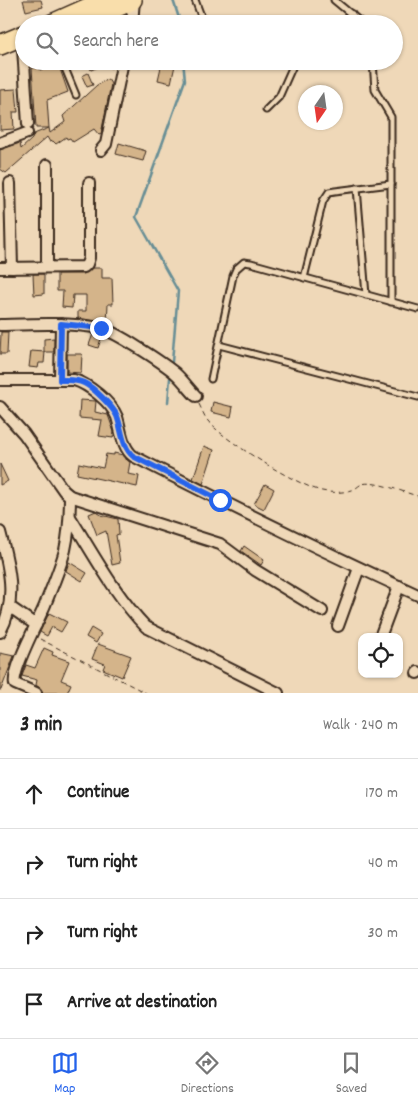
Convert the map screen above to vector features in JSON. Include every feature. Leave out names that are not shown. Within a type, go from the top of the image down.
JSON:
[{"type":"highway","points":[[100,15],[133,0]]},
{"type":"highway","points":[[71,15],[101,1]]},
{"type":"highway","points":[[0,45],[15,44]]},
{"type":"highway","points":[[0,57],[15,48]]},
{"type":"street","points":[[132,15],[133,0]]},
{"type":"street","points":[[0,143],[28,129],[25,70]]},
{"type":"street","points":[[101,150],[106,144],[121,70]]},
{"type":"street","points":[[46,267],[47,165]]},
{"type":"street","points":[[10,183],[12,268]]},
{"type":"street","points":[[0,268],[84,267],[89,258],[89,183]]},
{"type":"street","points":[[60,380],[61,324]]},
{"type":"street","points":[[0,325],[61,324],[101,328],[111,332],[166,366],[196,396]]},
{"type":"street","points":[[0,380],[74,380],[83,382],[116,414],[126,448],[133,456],[359,568],[418,595]]},
{"type":"street","points":[[0,407],[12,419],[64,491],[70,496],[220,544],[255,570],[322,611]]},
{"type":"street","points":[[36,693],[19,686],[14,681],[45,607],[65,551],[70,517],[70,496]]},
{"type":"street","points":[[70,517],[130,611],[146,627],[278,693]]},
{"type":"street","points":[[0,532],[9,568],[10,607],[0,632]]},
{"type":"street","points":[[338,626],[359,568]]},
{"type":"street","points":[[381,633],[399,586]]},
{"type":"street","points":[[10,607],[34,630]]},
{"type":"lane","points":[[195,0],[201,15]]},
{"type":"lane","points":[[334,0],[352,14]]},
{"type":"lane","points":[[66,70],[76,95]]},
{"type":"lane","points":[[266,110],[279,97],[291,70]]},
{"type":"lane","points":[[373,70],[375,90],[391,117],[391,302]]},
{"type":"lane","points":[[304,278],[323,201],[326,196],[335,191],[391,184]]},
{"type":"lane","points":[[357,188],[366,295]]},
{"type":"lane","points":[[211,379],[233,276],[240,264],[244,262],[418,309]]},
{"type":"lane","points":[[219,345],[418,397]]},
{"type":"path","points":[[196,396],[208,421],[225,436],[294,480],[321,491],[341,493],[353,490],[362,484],[372,484],[418,496]]},
{"type":"path","points":[[34,630],[146,693]]},
{"type":"building","points":[[23,0],[41,0],[43,7],[26,11]]},
{"type":"building","points":[[32,70],[60,70],[68,92],[47,100],[49,128],[36,128]]},
{"type":"building","points":[[160,70],[174,70],[171,83],[158,80]]},
{"type":"building","points":[[88,73],[93,85],[87,87],[82,76]]},
{"type":"building","points":[[108,79],[111,84],[101,134],[99,135],[94,129],[73,142],[70,138],[67,139],[66,137],[56,144],[53,141],[50,142],[47,137],[6,173],[0,169],[0,150],[20,143],[21,149],[32,139],[34,134],[49,128],[50,133],[65,122],[63,116],[97,85]]},
{"type":"building","points":[[16,89],[18,112],[13,112],[14,129],[0,130],[0,90]]},
{"type":"building","points":[[119,143],[146,151],[143,161],[116,154]]},
{"type":"building","points":[[92,268],[102,268],[102,278],[112,278],[113,304],[108,304],[107,323],[78,318],[78,311],[86,311],[86,295],[73,295],[72,308],[62,307],[63,291],[57,291],[57,274],[84,274]]},
{"type":"building","points":[[33,274],[44,274],[44,294],[34,295]]},
{"type":"building","points":[[1,332],[8,332],[7,354],[0,354]]},
{"type":"building","points":[[93,334],[102,336],[98,348],[89,345]]},
{"type":"building","points":[[54,338],[54,352],[44,352],[44,339]]},
{"type":"building","points":[[31,351],[45,352],[44,363],[39,363],[38,368],[29,367]]},
{"type":"building","points":[[67,354],[82,354],[81,373],[67,372]]},
{"type":"building","points":[[80,400],[96,401],[95,412],[108,415],[114,432],[113,438],[99,436],[102,420],[79,418]]},
{"type":"building","points":[[213,402],[233,407],[231,417],[211,412]]},
{"type":"building","points":[[204,446],[214,450],[203,484],[193,479]]},
{"type":"building","points":[[114,453],[123,455],[130,462],[128,474],[139,476],[137,487],[77,474],[79,463],[103,468],[106,454],[114,455]]},
{"type":"building","points":[[0,464],[8,481],[0,485]]},
{"type":"building","points":[[265,484],[274,489],[264,509],[254,504]]},
{"type":"building","points":[[96,511],[101,515],[118,519],[119,534],[116,535],[120,563],[112,565],[106,531],[97,535],[89,514]]},
{"type":"building","points":[[244,546],[264,560],[261,565],[241,551]]},
{"type":"building","points":[[69,562],[87,573],[82,581],[66,571]]},
{"type":"building","points":[[49,613],[67,622],[61,632],[52,627],[47,636],[40,632]]},
{"type":"building","points":[[91,628],[101,634],[96,643],[86,637]]},
{"type":"building","points":[[98,644],[131,656],[122,677],[103,669],[105,664],[92,659]]},
{"type":"building","points":[[44,648],[53,652],[52,655],[69,661],[61,680],[71,684],[67,693],[43,693],[36,685],[37,680],[22,676],[26,665],[35,668]]},
{"type":"building","points":[[0,653],[14,656],[1,690],[0,690]]},
{"type":"waterway","points":[[173,0],[178,15]]},
{"type":"waterway","points":[[172,362],[178,291],[136,217],[185,80],[184,70]]},
{"type":"waterway","points":[[168,402],[170,378]]},
{"type":"route","points":[[101,328],[61,324],[60,380],[83,382],[112,409],[116,414],[126,448],[133,456],[220,500]]}]
